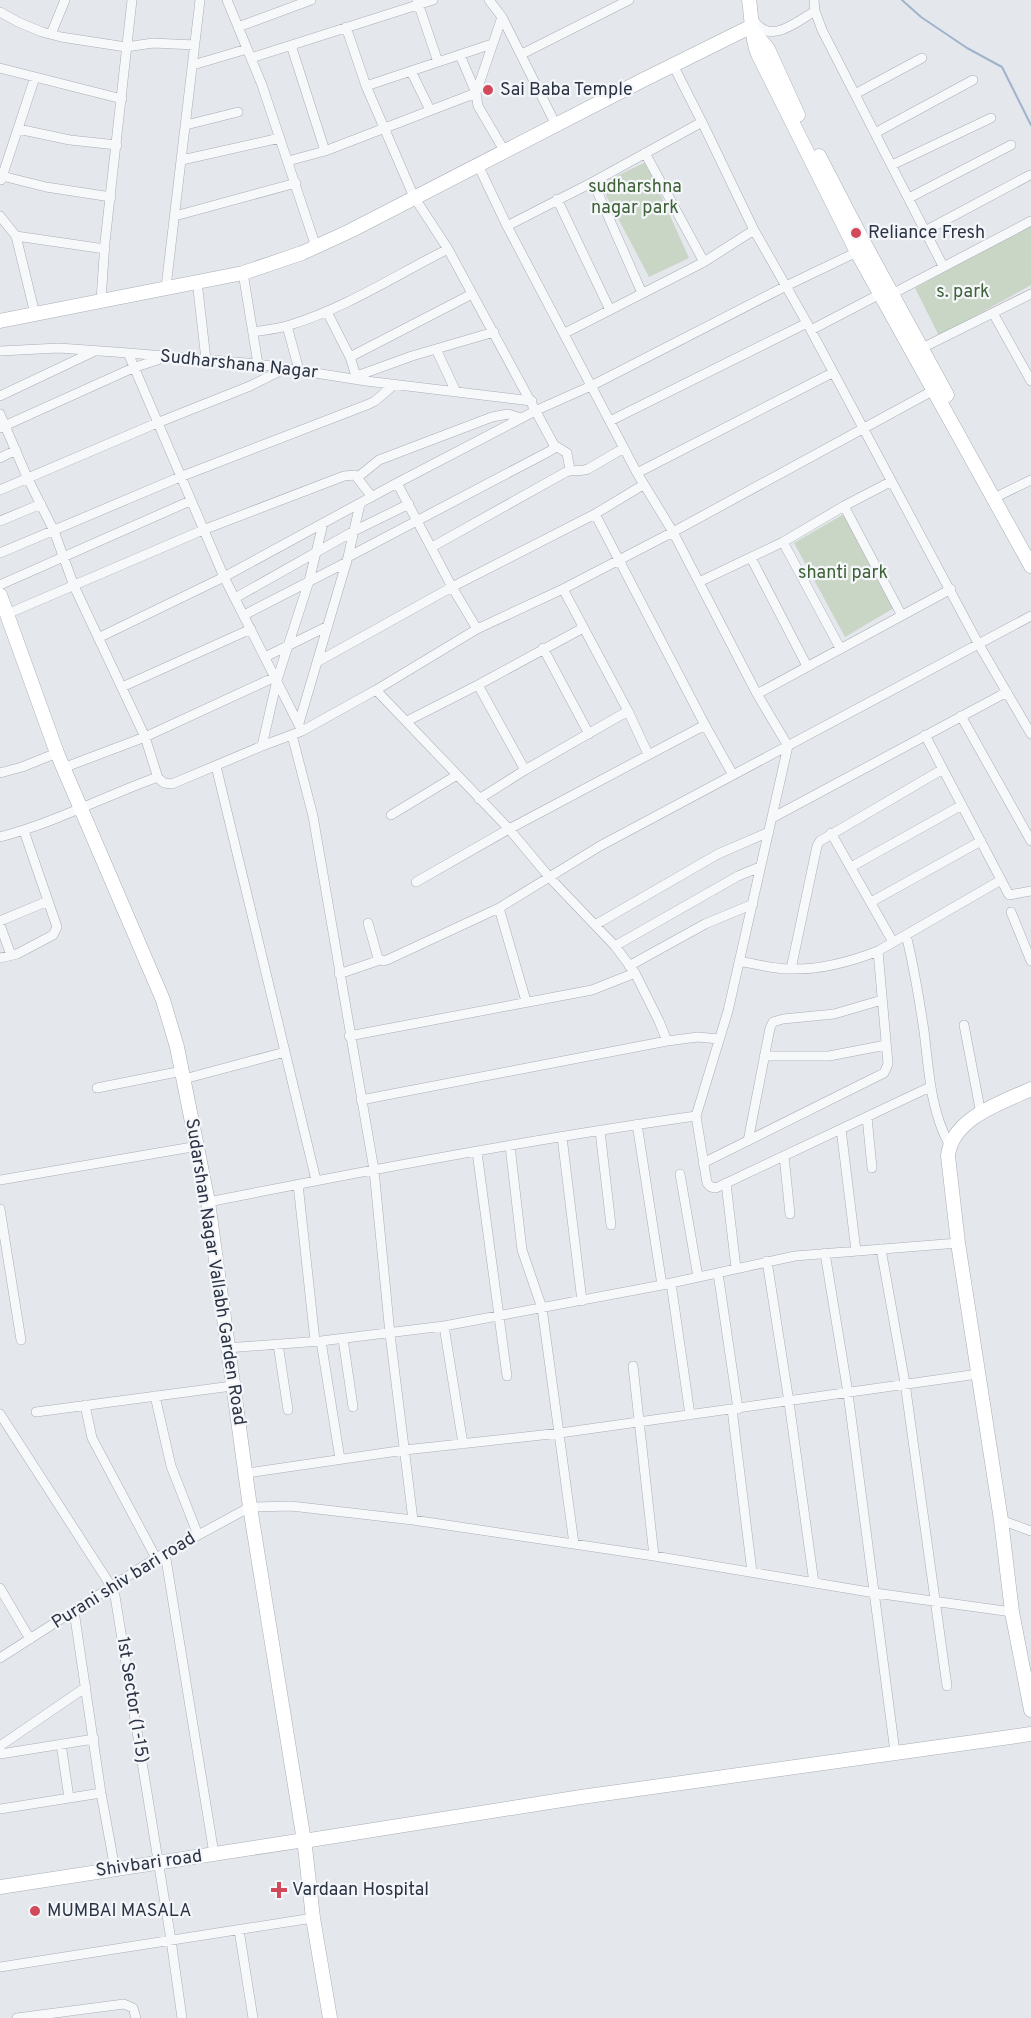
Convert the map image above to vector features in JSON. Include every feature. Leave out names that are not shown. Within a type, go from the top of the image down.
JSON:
[{"type":"street","points":[[51,34],[65,0]]},
{"type":"street","points":[[101,300],[132,0]]},
{"type":"street","points":[[166,287],[200,0]]},
{"type":"street","points":[[227,0],[280,138],[316,247]]},
{"type":"street","points":[[238,27],[290,3],[311,0]]},
{"type":"street","points":[[193,65],[291,45],[417,2],[432,0]]},
{"type":"street","points":[[522,54],[629,0]]},
{"type":"street","points":[[749,0],[753,42],[758,54],[857,252],[886,294],[918,351],[998,496],[1031,566]]},
{"type":"street","points":[[814,0],[815,11],[822,30],[944,266]]},
{"type":"street","points":[[493,1],[522,54],[556,125]]},
{"type":"street","points":[[417,2],[438,62]]},
{"type":"street","points":[[753,25],[770,32],[788,28],[815,11]]},
{"type":"street","points":[[0,12],[18,22],[51,34],[126,47],[153,43],[195,45]]},
{"type":"street","points":[[476,93],[502,17]]},
{"type":"street","points":[[0,321],[243,273],[316,247],[753,25]]},
{"type":"street","points":[[753,25],[768,49],[803,124],[863,241],[886,294]]},
{"type":"street","points":[[346,27],[366,86],[414,197],[448,249],[555,445],[567,453],[570,470]]},
{"type":"street","points":[[366,86],[492,44]]},
{"type":"street","points":[[291,45],[325,151]]},
{"type":"street","points":[[460,55],[476,93],[478,106],[505,152]]},
{"type":"street","points":[[855,94],[922,58]]},
{"type":"street","points":[[673,65],[754,230],[809,327],[978,643],[1031,734]]},
{"type":"street","points":[[0,68],[122,99]]},
{"type":"street","points":[[411,71],[430,110]]},
{"type":"street","points":[[35,77],[1,179],[111,197]]},
{"type":"street","points":[[875,133],[973,80]]},
{"type":"street","points":[[288,161],[325,151],[476,93]]},
{"type":"street","points":[[186,125],[238,112]]},
{"type":"street","points":[[892,165],[992,118]]},
{"type":"street","points":[[507,226],[702,122]]},
{"type":"street","points":[[18,129],[70,140],[117,145]]},
{"type":"street","points":[[182,160],[280,138]]},
{"type":"street","points":[[909,198],[1011,145]]},
{"type":"street","points":[[645,153],[704,262]]},
{"type":"street","points":[[478,165],[507,226],[643,485],[674,531],[757,694],[788,746],[728,1011],[696,1116],[708,1186],[716,1188],[930,1087]]},
{"type":"street","points":[[926,231],[1030,175]]},
{"type":"street","points":[[592,182],[642,293]]},
{"type":"street","points":[[175,216],[296,183]]},
{"type":"street","points":[[557,199],[610,310]]},
{"type":"street","points":[[0,216],[16,236],[35,314]]},
{"type":"street","points":[[610,421],[809,327],[886,294],[1031,221]]},
{"type":"street","points":[[565,333],[704,262],[754,230]]},
{"type":"street","points":[[16,236],[105,249]]},
{"type":"street","points":[[253,332],[287,326],[327,312],[379,287],[448,249]]},
{"type":"street","points":[[98,638],[224,577],[520,418],[534,405],[591,386],[857,252]]},
{"type":"street","points":[[243,273],[258,364]]},
{"type":"street","points":[[197,281],[206,360]]},
{"type":"street","points":[[350,357],[472,294]]},
{"type":"street","points":[[918,351],[1031,294]]},
{"type":"street","points":[[327,312],[350,357],[353,377]]},
{"type":"street","points":[[993,313],[1028,368],[1031,381]]},
{"type":"street","points":[[287,326],[298,370]]},
{"type":"street","name":"Sudharshana Nagar","points":[[353,377],[494,332]]},
{"type":"street","name":"Sudharshana Nagar","points":[[0,351],[59,348],[258,364],[534,405]]},
{"type":"street","points":[[436,349],[456,392]]},
{"type":"street","points":[[0,396],[95,351]]},
{"type":"street","points":[[918,351],[934,390],[1031,547]]},
{"type":"street","points":[[128,353],[224,577],[300,727]]},
{"type":"street","points":[[3,427],[133,368],[166,357]]},
{"type":"street","points":[[0,490],[250,386],[286,368]]},
{"type":"street","points":[[637,473],[832,373]]},
{"type":"street","points":[[0,553],[180,477],[369,404],[395,384]]},
{"type":"street","points":[[0,414],[3,427],[54,531],[74,586],[145,737],[158,778],[164,783],[172,784],[292,735],[300,727],[376,690],[477,629],[562,589],[674,531],[934,390]]},
{"type":"street","points":[[358,477],[379,460],[492,417],[508,414],[520,418]]},
{"type":"street","points":[[244,615],[348,560],[417,520],[548,452],[555,445]]},
{"type":"street","points":[[432,547],[570,470],[588,469],[624,448]]},
{"type":"street","points":[[0,458],[16,450]]},
{"type":"street","points":[[7,614],[203,530],[344,476],[358,477],[372,497]]},
{"type":"street","points":[[998,496],[1031,480]]},
{"type":"street","points":[[699,582],[783,542],[890,482]]},
{"type":"street","points":[[397,483],[477,629]]},
{"type":"street","points":[[317,662],[452,587],[595,514],[643,485]]},
{"type":"street","points":[[0,585],[190,501]]},
{"type":"street","points":[[0,521],[41,504]]},
{"type":"street","points":[[300,727],[348,560],[360,504]]},
{"type":"street","points":[[235,598],[354,531],[409,504]]},
{"type":"street","points":[[844,506],[901,614]]},
{"type":"street","points":[[595,514],[733,775]]},
{"type":"street","points":[[262,746],[276,679],[309,581],[322,524]]},
{"type":"street","points":[[783,542],[840,648]]},
{"type":"street","points":[[751,558],[807,666]]},
{"type":"street","points":[[562,589],[648,753]]},
{"type":"street","points":[[757,694],[901,614],[951,589]]},
{"type":"street","name":"Sudarshan Nagar Vallabh Garden Road","points":[[0,595],[63,768],[163,1000],[183,1075],[208,1202],[250,1507],[330,2018]]},
{"type":"street","points":[[339,974],[380,960],[387,960],[499,908],[600,846],[1031,616]]},
{"type":"street","points":[[265,657],[328,626]]},
{"type":"street","points":[[407,721],[583,628]]},
{"type":"street","points":[[122,687],[251,629]]},
{"type":"street","points":[[543,648],[589,734]]},
{"type":"street","points":[[63,768],[145,737],[276,679]]},
{"type":"street","points":[[478,685],[525,770]]},
{"type":"street","points":[[376,690],[509,828],[550,878],[615,946],[632,970],[667,1041]]},
{"type":"street","points":[[772,818],[1007,692]]},
{"type":"street","points":[[479,799],[628,711]]},
{"type":"street","points":[[962,716],[1031,842]]},
{"type":"street","points":[[416,882],[509,828],[705,725]]},
{"type":"street","points":[[292,735],[313,816],[349,1036],[374,1170],[390,1334],[413,1520]]},
{"type":"street","points":[[925,735],[1009,895],[1031,891]]},
{"type":"street","points":[[0,773],[57,753]]},
{"type":"street","points":[[216,766],[316,1180]]},
{"type":"street","points":[[791,969],[817,846],[820,841],[943,769]]},
{"type":"street","points":[[391,815],[457,775]]},
{"type":"street","points":[[0,837],[24,831],[158,778]]},
{"type":"street","points":[[851,867],[962,805]]},
{"type":"street","points":[[0,958],[44,940],[56,932],[57,927],[24,831]]},
{"type":"street","points":[[595,925],[718,854],[769,832]]},
{"type":"street","points":[[831,833],[893,942]]},
{"type":"street","points":[[872,902],[981,841]]},
{"type":"street","points":[[615,946],[738,876],[760,867]]},
{"type":"street","points":[[739,961],[791,969],[834,965],[878,951],[1001,880]]},
{"type":"street","points":[[11,955],[0,923],[48,901]]},
{"type":"street","points":[[349,1036],[592,990],[632,970],[705,924],[753,904]]},
{"type":"street","points":[[499,908],[526,1001]]},
{"type":"street","points":[[1011,912],[1030,954]]},
{"type":"street","points":[[368,923],[380,960]]},
{"type":"street","points":[[906,934],[917,987],[930,1087],[939,1121],[950,1144]]},
{"type":"street","points":[[704,1163],[884,1073],[888,1064],[878,951]]},
{"type":"street","points":[[748,1141],[764,1056],[773,1022],[834,1014],[882,1000]]},
{"type":"street","points":[[964,1025],[981,1114]]},
{"type":"street","points":[[361,1100],[667,1041],[698,1037],[719,1039]]},
{"type":"street","points":[[764,1056],[829,1056],[886,1045]]},
{"type":"street","points":[[97,1088],[183,1075],[285,1052]]},
{"type":"street","points":[[1031,1089],[966,1123],[950,1144],[948,1156],[958,1243],[1012,1612],[1031,1710]]},
{"type":"street","points":[[208,1202],[316,1180],[637,1124],[696,1116]]},
{"type":"street","points":[[867,1117],[872,1168]]},
{"type":"street","points":[[637,1124],[690,1415]]},
{"type":"street","points":[[841,1129],[855,1251]]},
{"type":"street","points":[[600,1131],[611,1225]]},
{"type":"street","points":[[562,1137],[582,1301]]},
{"type":"street","points":[[0,1180],[198,1146]]},
{"type":"street","points":[[510,1146],[522,1250],[542,1308],[574,1544]]},
{"type":"street","points":[[477,1152],[507,1376]]},
{"type":"street","points":[[784,1156],[790,1214]]},
{"type":"street","points":[[680,1174],[698,1277]]},
{"type":"street","points":[[726,1183],[736,1268]]},
{"type":"street","points":[[298,1184],[318,1341],[340,1459]]},
{"type":"street","points":[[0,1209],[21,1340]]},
{"type":"street","points":[[227,1348],[343,1339],[444,1326],[582,1301],[795,1256],[958,1243]]},
{"type":"street","points":[[881,1249],[905,1383],[947,1686]]},
{"type":"street","points":[[825,1253],[848,1393],[895,1752]]},
{"type":"street","points":[[767,1261],[814,1583]]},
{"type":"street","points":[[718,1272],[752,1572]]},
{"type":"street","points":[[444,1326],[463,1444]]},
{"type":"street","points":[[343,1339],[352,1407]]},
{"type":"street","points":[[278,1344],[288,1410]]},
{"type":"street","points":[[633,1366],[641,1421],[654,1556]]},
{"type":"street","points":[[247,1473],[405,1450],[560,1433],[789,1402],[978,1374]]},
{"type":"street","points":[[36,1412],[232,1386]]},
{"type":"street","points":[[155,1396],[171,1466],[198,1535]]},
{"type":"street","points":[[84,1405],[92,1438],[160,1556],[214,1854]]},
{"type":"street","name":"1st Sector (1-15)","points":[[0,1414],[111,1586],[117,1607],[159,1862],[182,2018]]},
{"type":"street","points":[[250,1507],[291,1506],[413,1520],[654,1556],[875,1593],[1012,1612]]},
{"type":"street","name":"Purani shiv bari road","points":[[0,1658],[160,1556],[250,1507]]},
{"type":"street","points":[[1000,1520],[1031,1531]]},
{"type":"street","points":[[0,1588],[30,1639]]},
{"type":"street","points":[[74,1611],[101,1793],[115,1869]]},
{"type":"street","points":[[0,1746],[86,1688]]},
{"type":"street","name":"Shivbari road","points":[[0,1887],[581,1797],[1031,1734]]},
{"type":"street","points":[[0,1754],[94,1739]]},
{"type":"street","points":[[61,1744],[69,1798]]},
{"type":"street","points":[[0,1809],[101,1793]]},
{"type":"street","points":[[0,1967],[314,1918]]},
{"type":"street","points":[[239,1930],[253,2018]]},
{"type":"street","points":[[23,2018],[124,2004],[133,2008],[136,2018]]},
{"type":"green space","name":"sudharshna nagar park","points":[[646,162],[689,258],[649,277],[600,184]]},
{"type":"green space","name":"s. park","points":[[1031,225],[1031,285],[939,336],[915,288]]},
{"type":"green space","name":"shanti park","points":[[844,514],[894,608],[845,637],[794,543]]},
{"type":"waterway","points":[[902,0],[921,17],[967,48],[1002,67],[1031,125]]},
{"type":"place","name":"Sai Baba Temple","points":[[488,90]]},
{"type":"place","name":"Reliance Fresh","points":[[856,233]]},
{"type":"place","name":"Vardaan Hospital","points":[[279,1890]]},
{"type":"place","name":"MUMBAI MASALA","points":[[35,1911]]}]
